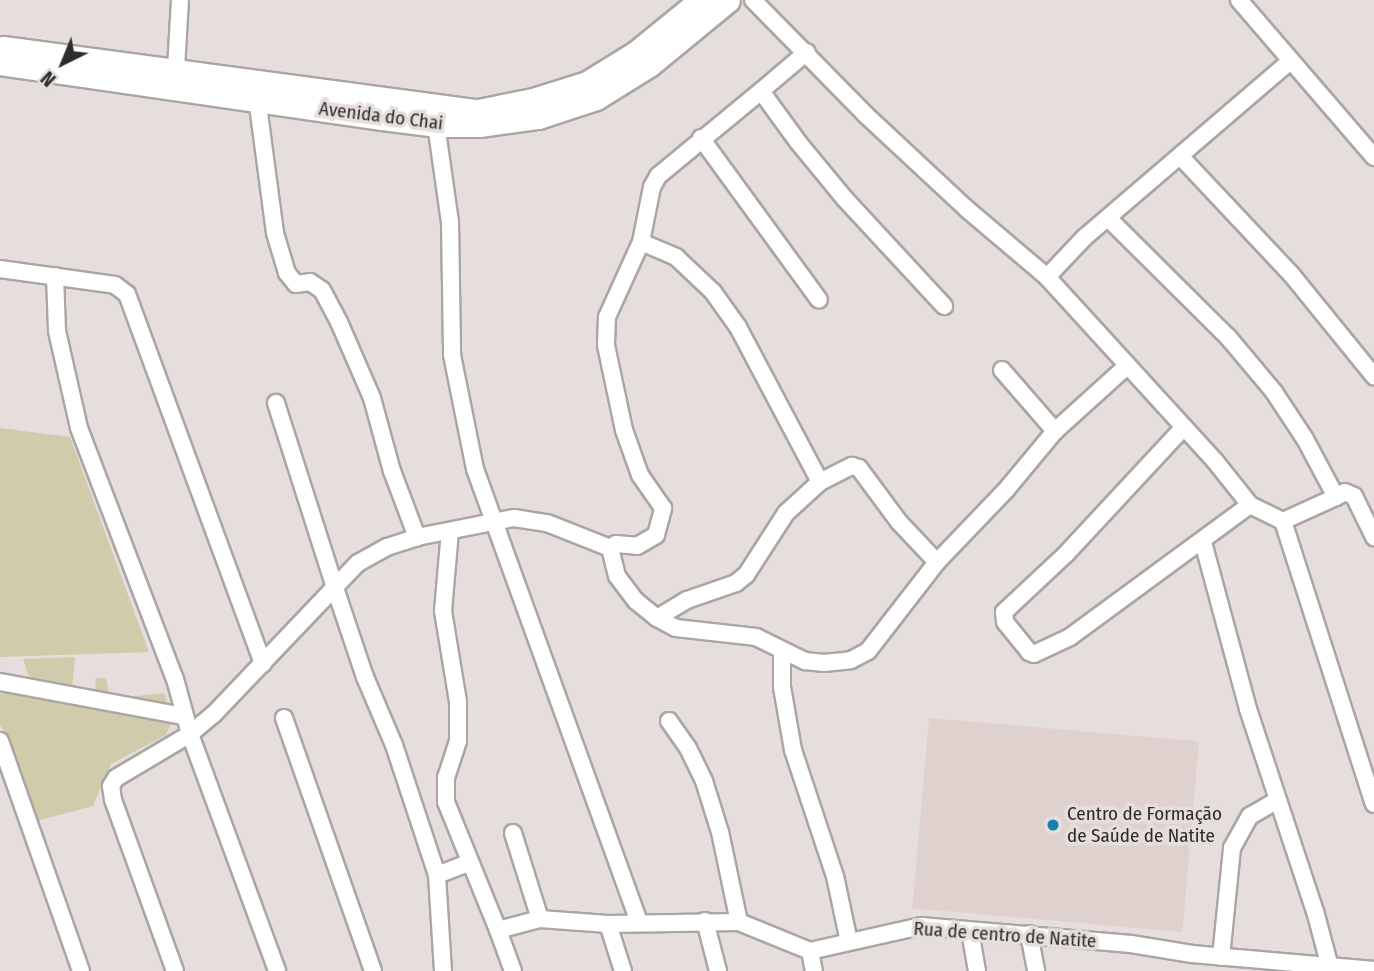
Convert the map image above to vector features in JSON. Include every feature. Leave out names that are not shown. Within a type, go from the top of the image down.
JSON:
[{"type":"main road","name":"Avenida do Chai","points":[[0,63],[257,97],[435,116],[504,107],[587,83],[637,52],[701,0]]},
{"type":"main road","name":"Avenida do Chai","points":[[0,47],[176,69],[479,125],[538,117],[596,98],[665,52],[728,0]]},
{"type":"street","points":[[176,69],[180,0]]},
{"type":"street","points":[[753,0],[876,124],[968,210],[1046,277],[1184,427],[1250,505],[1283,521],[1374,804]]},
{"type":"street","points":[[1239,0],[1374,157]]},
{"type":"street","points":[[610,548],[616,544],[637,546],[648,542],[661,526],[663,508],[640,475],[628,441],[604,332],[607,317],[640,242],[652,187],[658,176],[701,138],[807,52]]},
{"type":"street","points":[[1046,277],[1108,219],[1290,61]]},
{"type":"street","points":[[761,91],[797,142],[845,199],[944,306]]},
{"type":"street","points":[[257,97],[275,233],[287,274],[296,284],[310,282],[322,290],[339,322],[372,398],[392,471],[417,537]]},
{"type":"street","points":[[435,116],[450,222],[452,355],[466,435],[493,522],[639,922]]},
{"type":"street","points":[[701,138],[818,300]]},
{"type":"street","points":[[1181,156],[1290,275],[1374,376]]},
{"type":"street","points":[[1108,219],[1228,337],[1274,392],[1306,439],[1336,496]]},
{"type":"street","points":[[640,242],[676,257],[713,292],[738,327],[820,482]]},
{"type":"street","points":[[0,269],[115,285],[130,299],[219,551],[263,664]]},
{"type":"street","points":[[55,276],[57,331],[79,428],[174,679],[190,734],[277,971]]},
{"type":"street","points":[[610,548],[617,576],[636,601],[657,618],[677,628],[756,637],[805,661],[824,663],[851,660],[868,651],[937,562],[1006,490],[1055,432],[1128,365]]},
{"type":"street","points":[[1002,370],[1055,432]]},
{"type":"street","points":[[276,404],[365,677],[394,745],[437,875],[443,971]]},
{"type":"street","points":[[1184,427],[1066,554],[1003,616],[1025,649],[1034,654],[1070,638],[1250,505]]},
{"type":"street","points":[[657,618],[687,600],[736,583],[746,575],[786,513],[820,482],[846,467],[859,468],[899,522],[937,562]]},
{"type":"street","points":[[1283,521],[1345,492],[1354,496],[1374,537]]},
{"type":"street","points":[[175,971],[111,793],[116,778],[190,734],[263,664],[358,563],[387,547],[417,537],[514,518],[547,523],[610,548]]},
{"type":"street","points":[[450,531],[443,611],[458,702],[458,741],[444,790],[468,863],[513,971]]},
{"type":"street","points":[[1203,542],[1276,801],[1315,911],[1330,967]]},
{"type":"street","points":[[782,651],[782,687],[793,750],[835,876],[849,942]]},
{"type":"street","points":[[0,682],[184,716]]},
{"type":"street","points":[[284,718],[373,971]]},
{"type":"street","points":[[669,721],[688,748],[704,781],[720,832],[739,922]]},
{"type":"street","points":[[0,741],[81,971]]},
{"type":"street","points":[[1221,957],[1232,848],[1250,816],[1276,801]]},
{"type":"street","points":[[513,833],[540,919]]},
{"type":"street","points":[[437,875],[468,863]]},
{"type":"street","points":[[498,930],[540,919],[608,924],[739,922],[810,951],[814,971]]},
{"type":"street","points":[[705,921],[718,971]]},
{"type":"street","points":[[608,924],[622,971]]},
{"type":"street","name":"Rua de centro de Natite","points":[[810,951],[921,926],[1131,944],[1311,968],[1374,971]]},
{"type":"street","points":[[971,931],[977,971]]},
{"type":"street","points":[[1029,934],[1036,971]]},
{"type":"street","points":[[1192,954],[1195,971]]},
{"type":"shaded area","points":[[0,428],[70,437],[149,652],[0,657]]},
{"type":"shaded area","points":[[75,657],[72,690],[95,691],[96,678],[106,678],[110,699],[164,693],[172,721],[166,735],[111,764],[93,806],[33,822],[17,789],[15,756],[0,724],[0,694],[31,683],[23,659]]},
{"type":"shaded area","name":"Centro de Formação de Saúde de Natite","points":[[929,718],[1199,742],[1182,932],[912,908]]},
{"type":"place","name":"Centro de Formação de Saúde de Natite","points":[[1053,825]]}]
